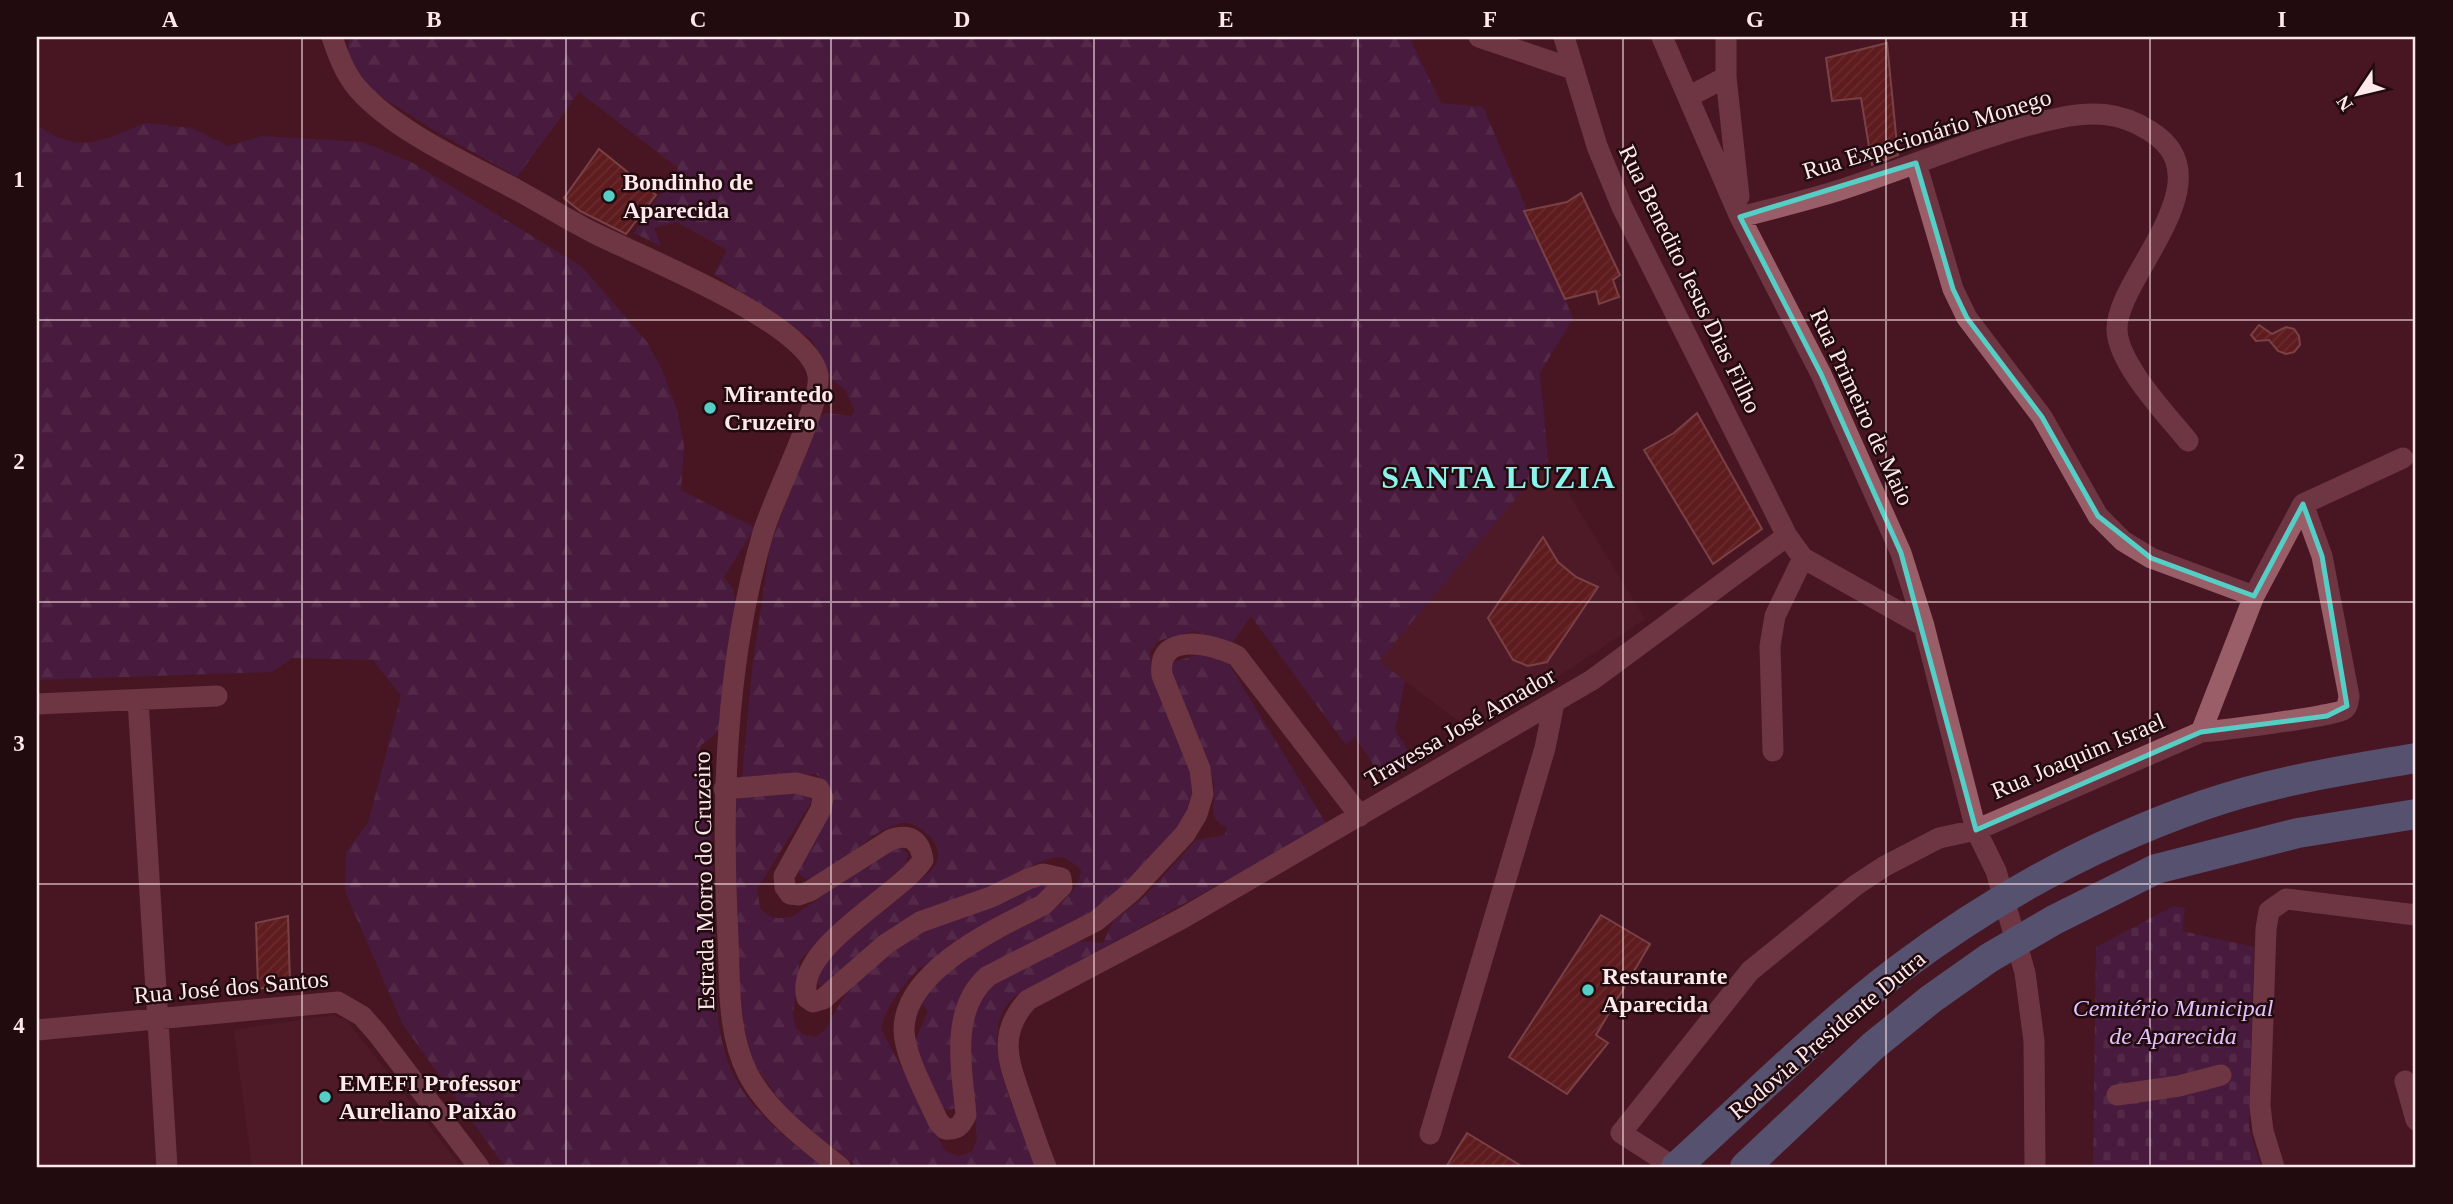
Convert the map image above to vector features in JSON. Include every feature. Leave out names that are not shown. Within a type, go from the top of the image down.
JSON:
[{"type":"highway","name":"Rodovia Presidente Dutra","points":[[1675,1167],[1837,1020],[1897,971],[1961,926],[2040,878],[2142,828],[2207,804],[2276,786],[2416,758]]},
{"type":"highway","name":"Rodovia Presidente Dutra","points":[[1745,1167],[1873,1046],[1989,958],[2054,920],[2156,869],[2298,833],[2416,814]]},
{"type":"street","name":"Estrada Morro do Cruzeiro","points":[[332,37],[348,75],[360,91],[411,131],[590,232],[722,293],[799,345],[815,365],[818,392],[764,528],[752,575],[738,659],[724,789],[731,1016],[738,1051],[749,1077],[764,1098],[787,1122],[840,1167]]},
{"type":"street","points":[[1479,37],[1573,69]]},
{"type":"street","name":"Rua Benedito Jesus Dias Filho","points":[[1564,37],[1597,146],[1622,207],[1787,536]]},
{"type":"street","points":[[1662,37],[1741,217]]},
{"type":"street","points":[[1726,37],[1726,77],[1741,217]]},
{"type":"street","points":[[1688,97],[1726,77]]},
{"type":"street","name":"Rua Expecionário Monego","points":[[1741,217],[1842,189],[2013,131],[2060,118],[2119,114],[2159,136],[2175,164],[2177,179],[2174,200],[2158,243],[2125,299],[2117,327],[2118,339],[2129,362],[2188,440]]},
{"type":"street","points":[[1916,163],[1953,289],[1967,318],[2042,417],[2098,516],[2123,541],[2151,558],[2255,596]]},
{"type":"street","name":"Rua Primeiro de Maio","points":[[1741,217],[1821,374],[1901,553],[1924,626],[1976,830],[1996,871],[2025,973],[2034,1041],[2035,1167]]},
{"type":"street","points":[[2303,504],[2403,458]]},
{"type":"street","name":"Rua Joaquim Israel","points":[[2201,732],[2255,596],[2303,504]]},
{"type":"street","name":"Rua Joaquim Israel","points":[[1675,1167],[1621,1133],[1750,971],[1856,885],[1885,866],[1939,838],[1976,830],[2201,732],[2232,731],[2261,723],[2341,712],[2347,706],[2349,696],[2322,556],[2303,504]]},
{"type":"street","points":[[1787,536],[1803,558],[1924,626]]},
{"type":"street","name":"Travessa José Amador","points":[[1046,1167],[1008,1061],[1010,1029],[1017,1012],[1028,1000],[1183,918],[1592,680],[1787,536]]},
{"type":"street","points":[[1773,751],[1770,646],[1775,616],[1803,558]]},
{"type":"street","points":[[724,789],[796,783],[819,789],[823,798],[821,809],[784,876],[785,887],[790,894],[799,895],[810,891],[890,840],[902,836],[914,839],[920,846],[923,860],[916,871],[865,910],[819,957],[808,973],[804,989],[807,998],[813,1002],[823,999],[886,944],[920,922],[991,897],[1028,878],[1043,874],[1061,878],[1062,886],[1043,905],[944,962],[915,994],[906,1011],[904,1031],[907,1046],[938,1121],[945,1129],[954,1130],[962,1124],[966,1115],[962,1028],[967,1004],[976,987],[988,976],[1096,921],[1131,892],[1185,834],[1197,814],[1203,794],[1200,769],[1162,675],[1160,663],[1167,654],[1179,646],[1199,643],[1219,647],[1237,656],[1360,816]]},
{"type":"street","points":[[37,704],[217,696]]},
{"type":"street","points":[[138,700],[167,1167]]},
{"type":"street","points":[[1430,1134],[1545,748],[1554,703]]},
{"type":"street","points":[[2274,1167],[2263,1131],[2260,1106],[2266,929],[2269,911],[2286,899],[2416,915]]},
{"type":"street","name":"Rua José dos Santos","points":[[37,1030],[338,1002],[362,1016],[377,1033],[479,1167]]},
{"type":"street","points":[[2117,1095],[2179,1086],[2221,1075]]},
{"type":"street","points":[[2405,1081],[2416,1120]]},
{"type":"highlighted area","points":[[1916,163],[1953,289],[1967,318],[2042,417],[2098,516],[2151,558],[2254,596],[2303,504],[2322,556],[2347,706],[2327,716],[2201,732],[1976,830],[1901,553],[1821,374],[1740,217]]},
{"type":"shaded area","points":[[1548,460],[1645,619],[1474,732],[1378,662]]},
{"type":"shaded area","name":"EMEFI Professor Aureliano Paixão","points":[[333,1015],[346,1020],[459,1164],[429,1167],[252,1167],[234,1030]]},
{"type":"green space","points":[[349,37],[1409,37],[1441,103],[1483,107],[1573,318],[1540,373],[1548,460],[1379,661],[1405,681],[1395,730],[1416,763],[1385,783],[1355,736],[1346,745],[1251,616],[1232,643],[1194,631],[1158,641],[1150,652],[1151,669],[1191,764],[1194,796],[1187,814],[1171,838],[1121,889],[1095,910],[974,975],[960,1006],[957,1022],[956,1108],[947,1110],[938,1104],[912,1047],[928,1012],[921,1002],[937,979],[962,957],[1025,926],[1064,900],[1076,886],[1081,870],[1059,857],[1043,861],[983,891],[829,985],[820,985],[814,978],[818,968],[863,922],[891,897],[929,873],[938,857],[936,845],[929,835],[915,825],[902,823],[877,834],[819,875],[806,879],[798,873],[797,860],[827,783],[816,774],[742,778],[752,670],[770,545],[817,419],[826,413],[851,416],[855,411],[845,390],[829,377],[812,340],[714,274],[727,250],[677,222],[654,228],[661,246],[634,233],[678,168],[579,92],[517,177],[432,129],[368,88],[348,55]]},
{"type":"green space","points":[[146,123],[192,128],[228,146],[262,136],[363,142],[413,163],[581,266],[647,342],[662,370],[677,410],[684,445],[681,490],[755,528],[724,577],[733,589],[737,608],[720,730],[700,746],[700,764],[710,791],[716,989],[722,1042],[734,1076],[751,1102],[774,1126],[823,1167],[505,1167],[402,1023],[345,891],[346,852],[368,823],[401,696],[373,660],[292,658],[272,672],[37,680],[37,125],[66,140],[91,142]]},
{"type":"green space","points":[[1204,653],[1228,663],[1327,825],[1014,997],[1002,1013],[997,1033],[998,1056],[1012,1104],[1038,1167],[858,1167],[798,1120],[780,1101],[749,1056],[739,1010],[733,802],[742,796],[803,791],[812,801],[757,889],[760,908],[775,918],[793,916],[891,849],[898,846],[908,854],[906,864],[856,906],[800,960],[793,1015],[796,1028],[804,1035],[816,1037],[825,1030],[849,988],[910,937],[1036,884],[1048,883],[1045,893],[918,969],[895,997],[883,1021],[881,1029],[944,1149],[955,1155],[965,1154],[973,1150],[977,1138],[969,1055],[972,1022],[978,1003],[995,981],[1076,941],[1103,943],[1113,921],[1144,897],[1196,840],[1225,835],[1227,827],[1216,819],[1214,813],[1214,786],[1209,766],[1169,677],[1173,662]]},
{"type":"green space","name":"Cemitério Municipal de Aparecida","points":[[2174,906],[2185,908],[2182,931],[2254,947],[2249,1128],[2261,1167],[2093,1167],[2096,947]]},
{"type":"building","points":[[1887,43],[1898,155],[1872,165],[1861,98],[1832,101],[1826,58]]},
{"type":"building","name":"Bondinho de Aparecida","points":[[599,149],[656,195],[626,234],[580,211],[564,198]]},
{"type":"building","points":[[1581,193],[1620,275],[1613,280],[1619,297],[1599,304],[1596,291],[1565,299],[1524,211],[1567,202]]},
{"type":"building","points":[[2259,325],[2272,334],[2286,327],[2294,329],[2299,336],[2300,345],[2294,352],[2286,354],[2278,351],[2269,340],[2256,341],[2251,335]]},
{"type":"building","points":[[1697,413],[1762,529],[1713,564],[1644,450],[1674,433]]},
{"type":"building","points":[[1543,537],[1558,562],[1576,577],[1598,587],[1547,662],[1528,666],[1513,660],[1488,618]]},
{"type":"building","name":"Restaurante Aparecida","points":[[1601,915],[1650,944],[1596,1035],[1608,1043],[1567,1094],[1509,1057]]},
{"type":"building","points":[[288,916],[290,984],[258,989],[256,923]]},
{"type":"building","points":[[1467,1133],[1523,1167],[1446,1167]]},
{"type":"place","name":"Bondinho de Aparecida","points":[[609,196]]},
{"type":"place","name":"Mirantedo Cruzeiro","points":[[710,408]]},
{"type":"place","name":"Restaurante Aparecida","points":[[1588,990]]},
{"type":"place","name":"EMEFI Professor Aureliano Paixão","points":[[325,1097]]},
{"type":"district","name":"SANTA LUZIA","points":[[1499,477]]}]
